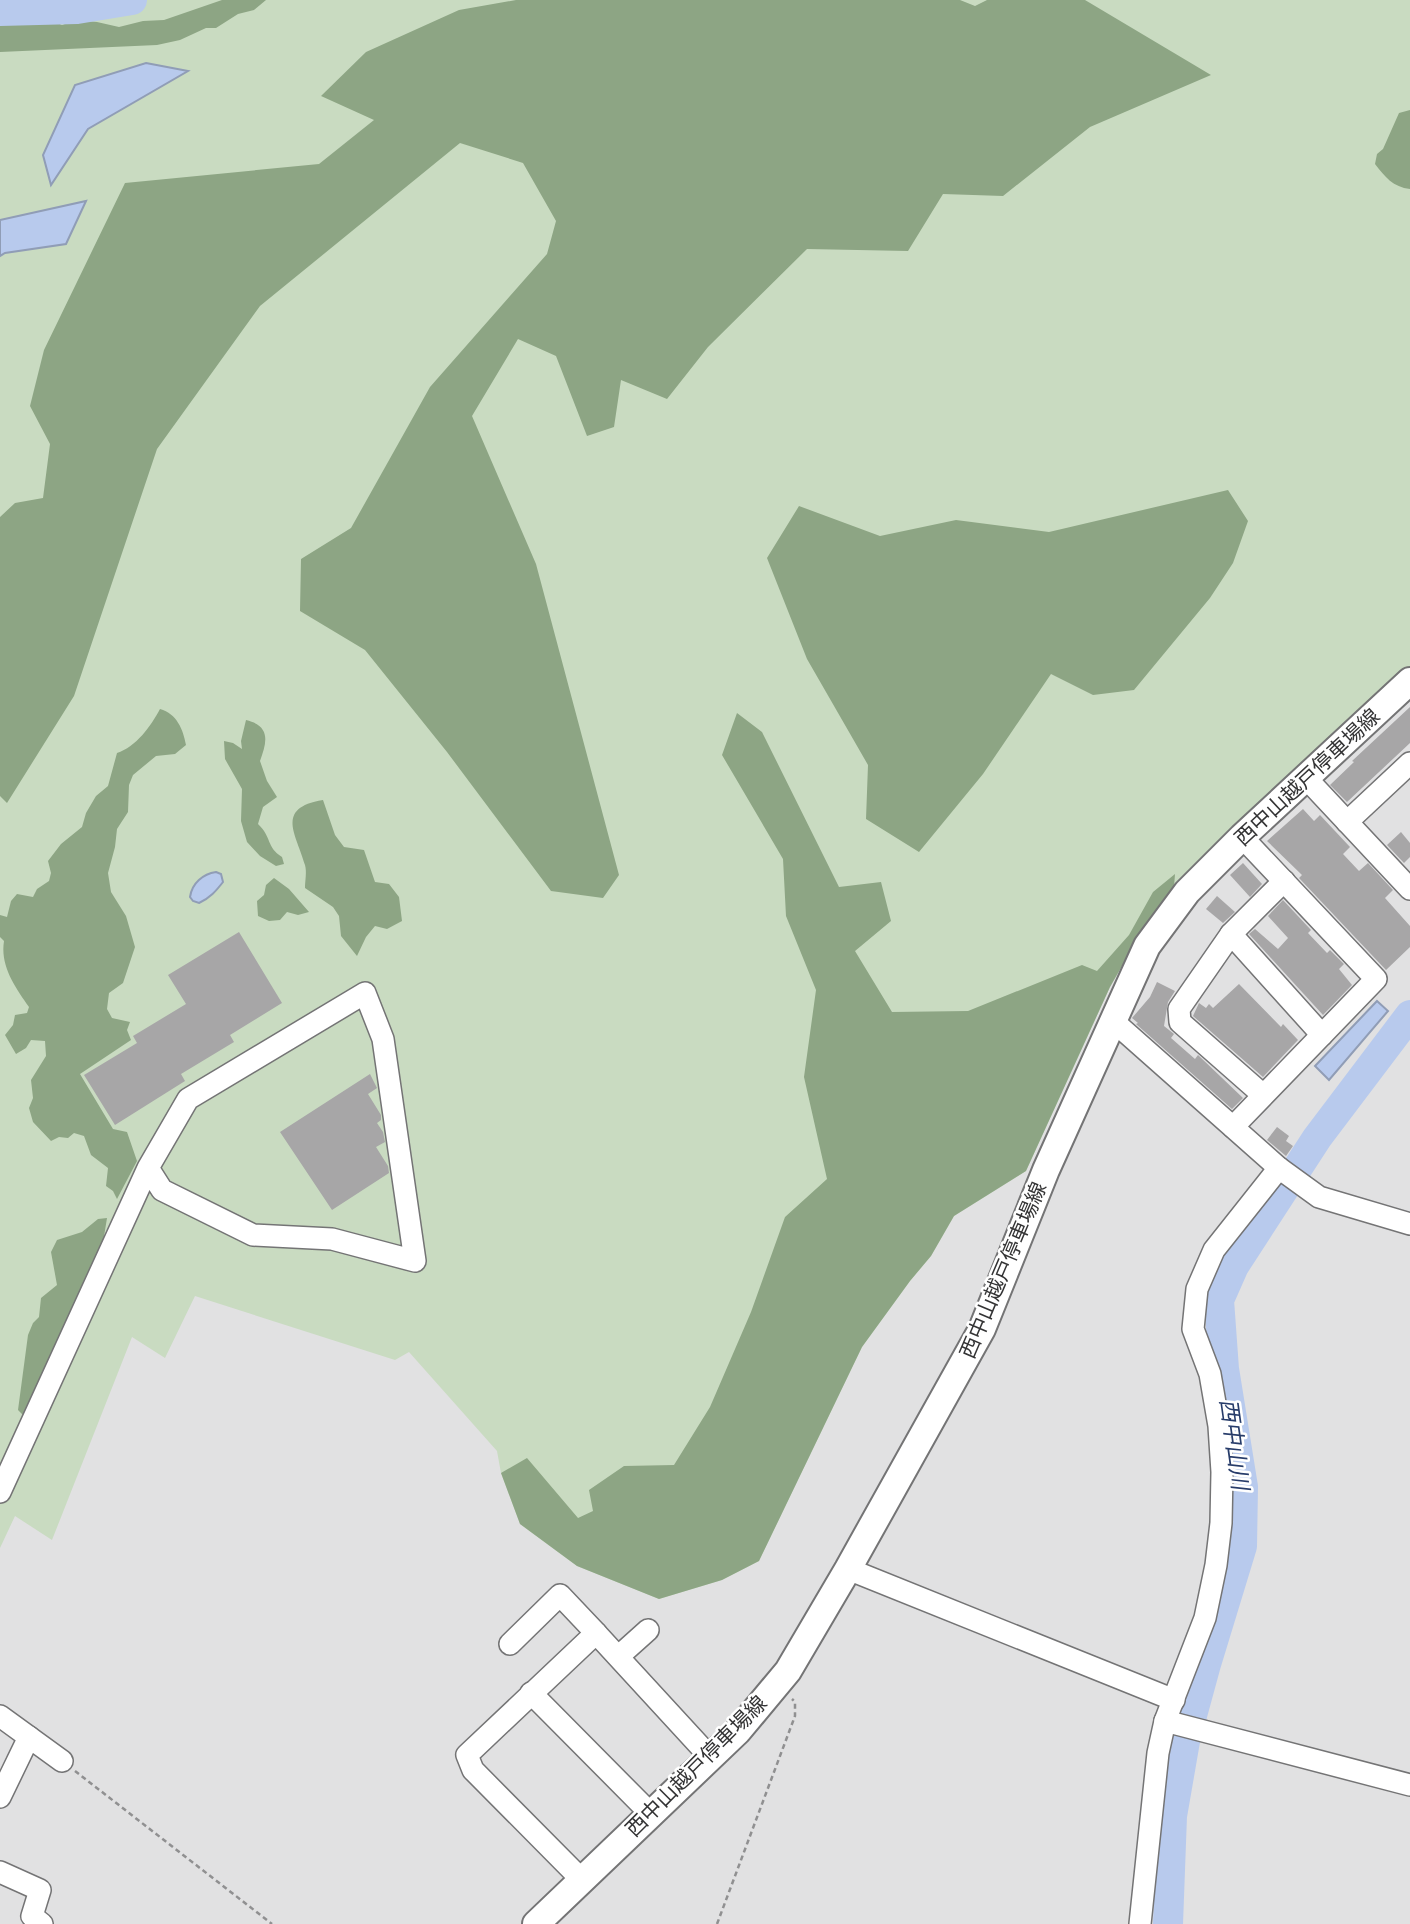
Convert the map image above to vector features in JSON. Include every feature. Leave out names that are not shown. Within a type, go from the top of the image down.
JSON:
[{"type":"main road","name":"西中山越戸停車場線","points":[[536,1924],[737,1731],[788,1671],[982,1329],[1046,1170],[1147,946],[1187,892],[1242,836],[1410,681]]},
{"type":"street","points":[[1347,821],[1410,763]]},
{"type":"street","points":[[1306,778],[1410,888]]},
{"type":"street","points":[[1233,1127],[1377,979],[1242,836]]},
{"type":"street","points":[[1263,1096],[1180,1022],[1180,1009],[1231,934],[1284,881]]},
{"type":"street","points":[[1231,934],[1322,1035]]},
{"type":"street","points":[[0,1492],[148,1168],[188,1099],[365,993],[383,1039],[415,1261],[332,1239],[253,1235],[162,1191],[148,1168]]},
{"type":"street","points":[[1113,1021],[1281,1169],[1319,1197],[1410,1224]]},
{"type":"street","points":[[1140,1924],[1158,1754],[1174,1700],[1205,1618],[1221,1523],[1219,1426],[1210,1374],[1193,1329],[1197,1289],[1214,1250],[1281,1169]]},
{"type":"street","points":[[848,1569],[1174,1700]]},
{"type":"street","points":[[510,1644],[560,1595],[710,1757]]},
{"type":"street","points":[[619,1656],[648,1630]]},
{"type":"street","points":[[582,1880],[473,1770],[467,1755],[596,1633]]},
{"type":"street","points":[[531,1693],[650,1813]]},
{"type":"street","points":[[0,1716],[62,1761]]},
{"type":"street","points":[[1167,1722],[1410,1785]]},
{"type":"street","points":[[0,1797],[29,1737]]},
{"type":"street","points":[[0,1872],[40,1890],[33,1921]]},
{"type":"path","points":[[717,1924],[795,1716],[795,1702],[777,1684]]},
{"type":"path","points":[[62,1761],[272,1924]]},
{"type":"green space","points":[[0,0],[1410,0],[1410,668],[1174,888],[1138,938],[1110,987],[1026,1171],[954,1216],[931,1256],[862,1347],[759,1561],[722,1580],[659,1599],[577,1566],[520,1524],[501,1473],[497,1451],[409,1352],[395,1360],[195,1296],[165,1358],[132,1337],[52,1540],[15,1516],[0,1548]]},
{"type":"green space","points":[[222,0],[266,0],[254,10],[238,14],[216,28],[206,28],[180,40],[157,45],[0,52],[0,19],[44,19],[62,25],[77,20],[119,27],[143,21],[164,20]]},
{"type":"green space","points":[[516,0],[960,0],[975,6],[987,0],[1085,0],[1211,75],[1090,127],[1003,196],[943,194],[908,251],[807,249],[708,347],[667,399],[621,380],[614,427],[587,436],[556,356],[518,339],[472,416],[536,564],[619,875],[603,898],[551,891],[447,752],[365,650],[300,611],[301,559],[351,528],[430,387],[547,254],[556,221],[523,163],[460,143],[260,306],[157,449],[74,696],[7,803],[0,796],[0,517],[15,503],[43,498],[50,444],[30,406],[44,350],[125,183],[319,164],[374,120],[321,96],[366,52],[459,10]]},
{"type":"green space","points":[[1410,110],[1410,189],[1394,184],[1375,164],[1377,154],[1383,149],[1399,113]]},
{"type":"green space","points":[[1228,490],[1248,521],[1233,563],[1210,598],[1134,690],[1093,695],[1051,674],[983,774],[919,852],[866,819],[868,765],[807,659],[767,558],[799,506],[880,536],[956,520],[1049,532]]},
{"type":"green space","points":[[160,709],[171,714],[178,723],[186,745],[175,754],[156,756],[133,775],[129,785],[128,812],[117,829],[108,873],[111,892],[126,916],[135,947],[123,983],[109,993],[107,1009],[112,1018],[130,1022],[127,1030],[131,1040],[80,1074],[113,1129],[127,1132],[137,1161],[117,1199],[113,1191],[106,1186],[108,1168],[91,1155],[84,1136],[74,1133],[68,1138],[59,1137],[51,1141],[33,1122],[29,1108],[33,1098],[31,1080],[46,1056],[45,1041],[31,1040],[26,1048],[16,1054],[5,1035],[13,1025],[15,1015],[27,1013],[29,1007],[6,968],[4,941],[0,937],[0,915],[7,917],[11,901],[17,894],[33,897],[37,889],[49,881],[51,873],[48,861],[61,844],[82,827],[86,813],[96,796],[108,786],[117,753],[142,735]]},
{"type":"green space","points":[[737,713],[762,732],[839,887],[881,882],[891,921],[855,951],[892,1012],[968,1011],[1082,965],[1097,971],[1129,935],[1153,892],[1175,874],[1174,887],[1138,938],[1110,987],[1026,1171],[954,1216],[931,1256],[862,1347],[759,1561],[722,1580],[659,1599],[577,1566],[520,1524],[501,1473],[527,1458],[578,1518],[593,1511],[589,1490],[624,1466],[674,1465],[710,1407],[751,1312],[785,1217],[827,1179],[804,1077],[816,990],[786,916],[783,859],[722,755]]},
{"type":"green space","points":[[246,720],[260,726],[265,736],[260,761],[267,781],[277,797],[263,807],[258,824],[273,849],[282,857],[284,864],[276,866],[260,856],[247,842],[241,821],[242,789],[225,759],[224,741],[242,749]]},
{"type":"green space","points":[[323,800],[335,835],[344,847],[364,850],[375,882],[389,884],[399,897],[402,921],[387,929],[375,926],[357,956],[341,936],[339,916],[333,907],[305,888],[306,868],[294,833],[294,816],[298,809]]},
{"type":"green space","points":[[274,878],[289,889],[309,912],[298,915],[287,912],[280,920],[269,921],[258,916],[257,901],[264,895],[266,885]]},
{"type":"green space","points":[[107,1218],[102,1249],[25,1417],[18,1410],[28,1335],[39,1317],[41,1298],[57,1285],[51,1252],[57,1240],[82,1232],[98,1219]]},
{"type":"water","points":[[146,63],[188,71],[88,129],[51,185],[43,155],[75,85]]},
{"type":"water","points":[[86,201],[66,244],[0,256],[0,220]]},
{"type":"water","points":[[216,872],[221,874],[223,882],[203,901],[193,901],[190,897],[196,883]]},
{"type":"water","points":[[1377,1001],[1388,1011],[1329,1080],[1315,1066]]},
{"type":"building","points":[[1410,707],[1410,743],[1347,802],[1330,785]]},
{"type":"building","points":[[1303,809],[1314,821],[1320,815],[1350,847],[1343,854],[1359,871],[1368,863],[1393,890],[1385,898],[1410,926],[1410,947],[1386,970],[1299,878],[1302,875],[1267,841]]},
{"type":"building","points":[[1401,832],[1410,843],[1410,857],[1404,863],[1387,845]]},
{"type":"building","points":[[1243,863],[1262,884],[1250,897],[1230,875]]},
{"type":"building","points":[[1217,896],[1235,912],[1223,923],[1206,909]]},
{"type":"building","points":[[1283,900],[1311,930],[1308,933],[1327,953],[1330,950],[1344,964],[1339,969],[1352,985],[1323,1015],[1249,934],[1255,929],[1278,949],[1288,938],[1268,916]]},
{"type":"building","points":[[239,932],[282,1003],[230,1035],[234,1042],[181,1074],[185,1081],[115,1125],[84,1075],[137,1043],[133,1036],[186,1004],[168,975]]},
{"type":"building","points":[[1157,982],[1175,991],[1168,1002],[1164,1026],[1174,1034],[1171,1038],[1195,1059],[1198,1055],[1243,1098],[1232,1109],[1132,1018],[1150,997]]},
{"type":"building","points":[[1239,984],[1281,1027],[1283,1024],[1298,1040],[1263,1077],[1193,1016],[1199,1003],[1206,1008],[1209,1004],[1213,1008]]},
{"type":"building","points":[[370,1074],[377,1088],[368,1094],[381,1115],[381,1120],[377,1123],[385,1142],[376,1147],[388,1166],[389,1173],[332,1210],[280,1132]]},
{"type":"building","points":[[1277,1127],[1289,1136],[1286,1141],[1293,1146],[1286,1156],[1267,1140]]},
{"type":"waterway","points":[[0,11],[77,9],[132,0]]},
{"type":"waterway","name":"西中山川","points":[[1168,1924],[1172,1816],[1185,1741],[1242,1546],[1243,1487],[1224,1369],[1219,1300],[1234,1266],[1317,1138],[1410,1015]]}]
